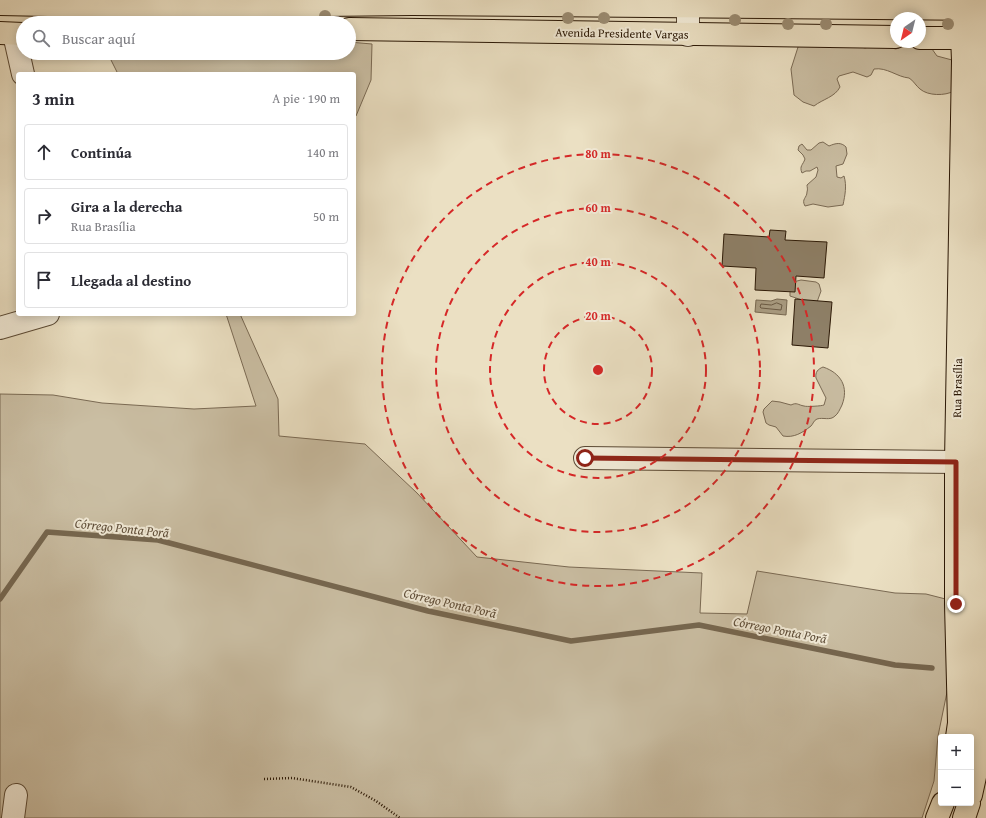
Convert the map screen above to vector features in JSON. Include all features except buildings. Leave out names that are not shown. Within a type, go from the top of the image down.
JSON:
[{"type":"main road","name":"Avenida Presidente Vargas","points":[[0,4],[143,10],[412,13],[688,3],[972,5]]},
{"type":"main road","points":[[926,38],[976,38],[972,5]]},
{"type":"main road","name":"Avenida Presidente Vargas","points":[[356,28],[412,13],[688,34],[890,37]]},
{"type":"main road","name":"Rua Brasília","points":[[974,781],[979,748],[976,576],[977,430],[984,158],[982,60],[976,38]]},
{"type":"main road","name":"Rua Brasília","points":[[957,734],[959,723],[956,604],[956,462],[963,69],[976,38]]},
{"type":"main road","points":[[937,818],[942,806]]},
{"type":"main road","points":[[964,818],[968,806]]},
{"type":"street","points":[[688,3],[688,34]]},
{"type":"street","points":[[12,34],[16,49]]},
{"type":"street","points":[[19,60],[22,72]]},
{"type":"street","points":[[0,328],[41,316]]},
{"type":"street","points":[[585,458],[956,462]]},
{"type":"street","points":[[14,818],[16,795]]},
{"type":"path","points":[[264,779],[292,778],[350,787],[376,801],[400,818]]},
{"type":"shaded area","points":[[356,43],[372,44],[371,80],[356,116],[356,72],[117,72],[111,60],[356,60]]},
{"type":"shaded area","points":[[799,44],[858,46],[865,48],[877,45],[896,49],[926,48],[932,49],[937,56],[952,60],[954,91],[941,94],[927,93],[920,89],[909,78],[883,69],[874,69],[871,75],[867,77],[853,72],[839,76],[837,79],[840,87],[838,90],[832,96],[814,106],[803,102],[794,95],[791,69]]},
{"type":"shaded area","points":[[823,142],[829,146],[834,144],[842,144],[846,147],[847,154],[843,164],[836,166],[837,177],[841,178],[844,176],[845,180],[843,205],[828,207],[813,204],[805,206],[804,200],[807,194],[807,185],[816,177],[818,170],[817,167],[802,173],[801,167],[805,159],[798,150],[799,146],[802,144],[807,150],[811,150],[819,143]]},
{"type":"shaded area","points":[[801,280],[816,282],[819,284],[821,291],[817,302],[805,301],[790,296],[790,288],[793,282]]},
{"type":"shaded area","points":[[227,316],[241,316],[278,399],[279,436],[365,444],[417,493],[477,557],[569,567],[702,573],[700,613],[747,614],[757,571],[895,593],[926,594],[965,604],[938,734],[934,781],[922,818],[0,818],[0,394],[53,395],[102,403],[194,409],[256,406]]},
{"type":"shaded area","points":[[823,367],[835,373],[839,377],[844,387],[845,392],[842,405],[836,415],[831,418],[817,419],[804,431],[791,436],[783,436],[776,427],[766,423],[763,412],[772,401],[791,405],[824,405],[826,398],[816,378],[817,371]]},
{"type":"water","points":[[777,299],[787,300],[786,315],[755,312],[756,300],[771,301]]},
{"type":"waterway","name":"Córrego Ponta Porã","points":[[0,599],[47,532],[158,540],[428,611],[571,641],[699,625],[895,665],[932,668]]},
{"type":"route","points":[[585,458],[956,462],[956,604]]}]
